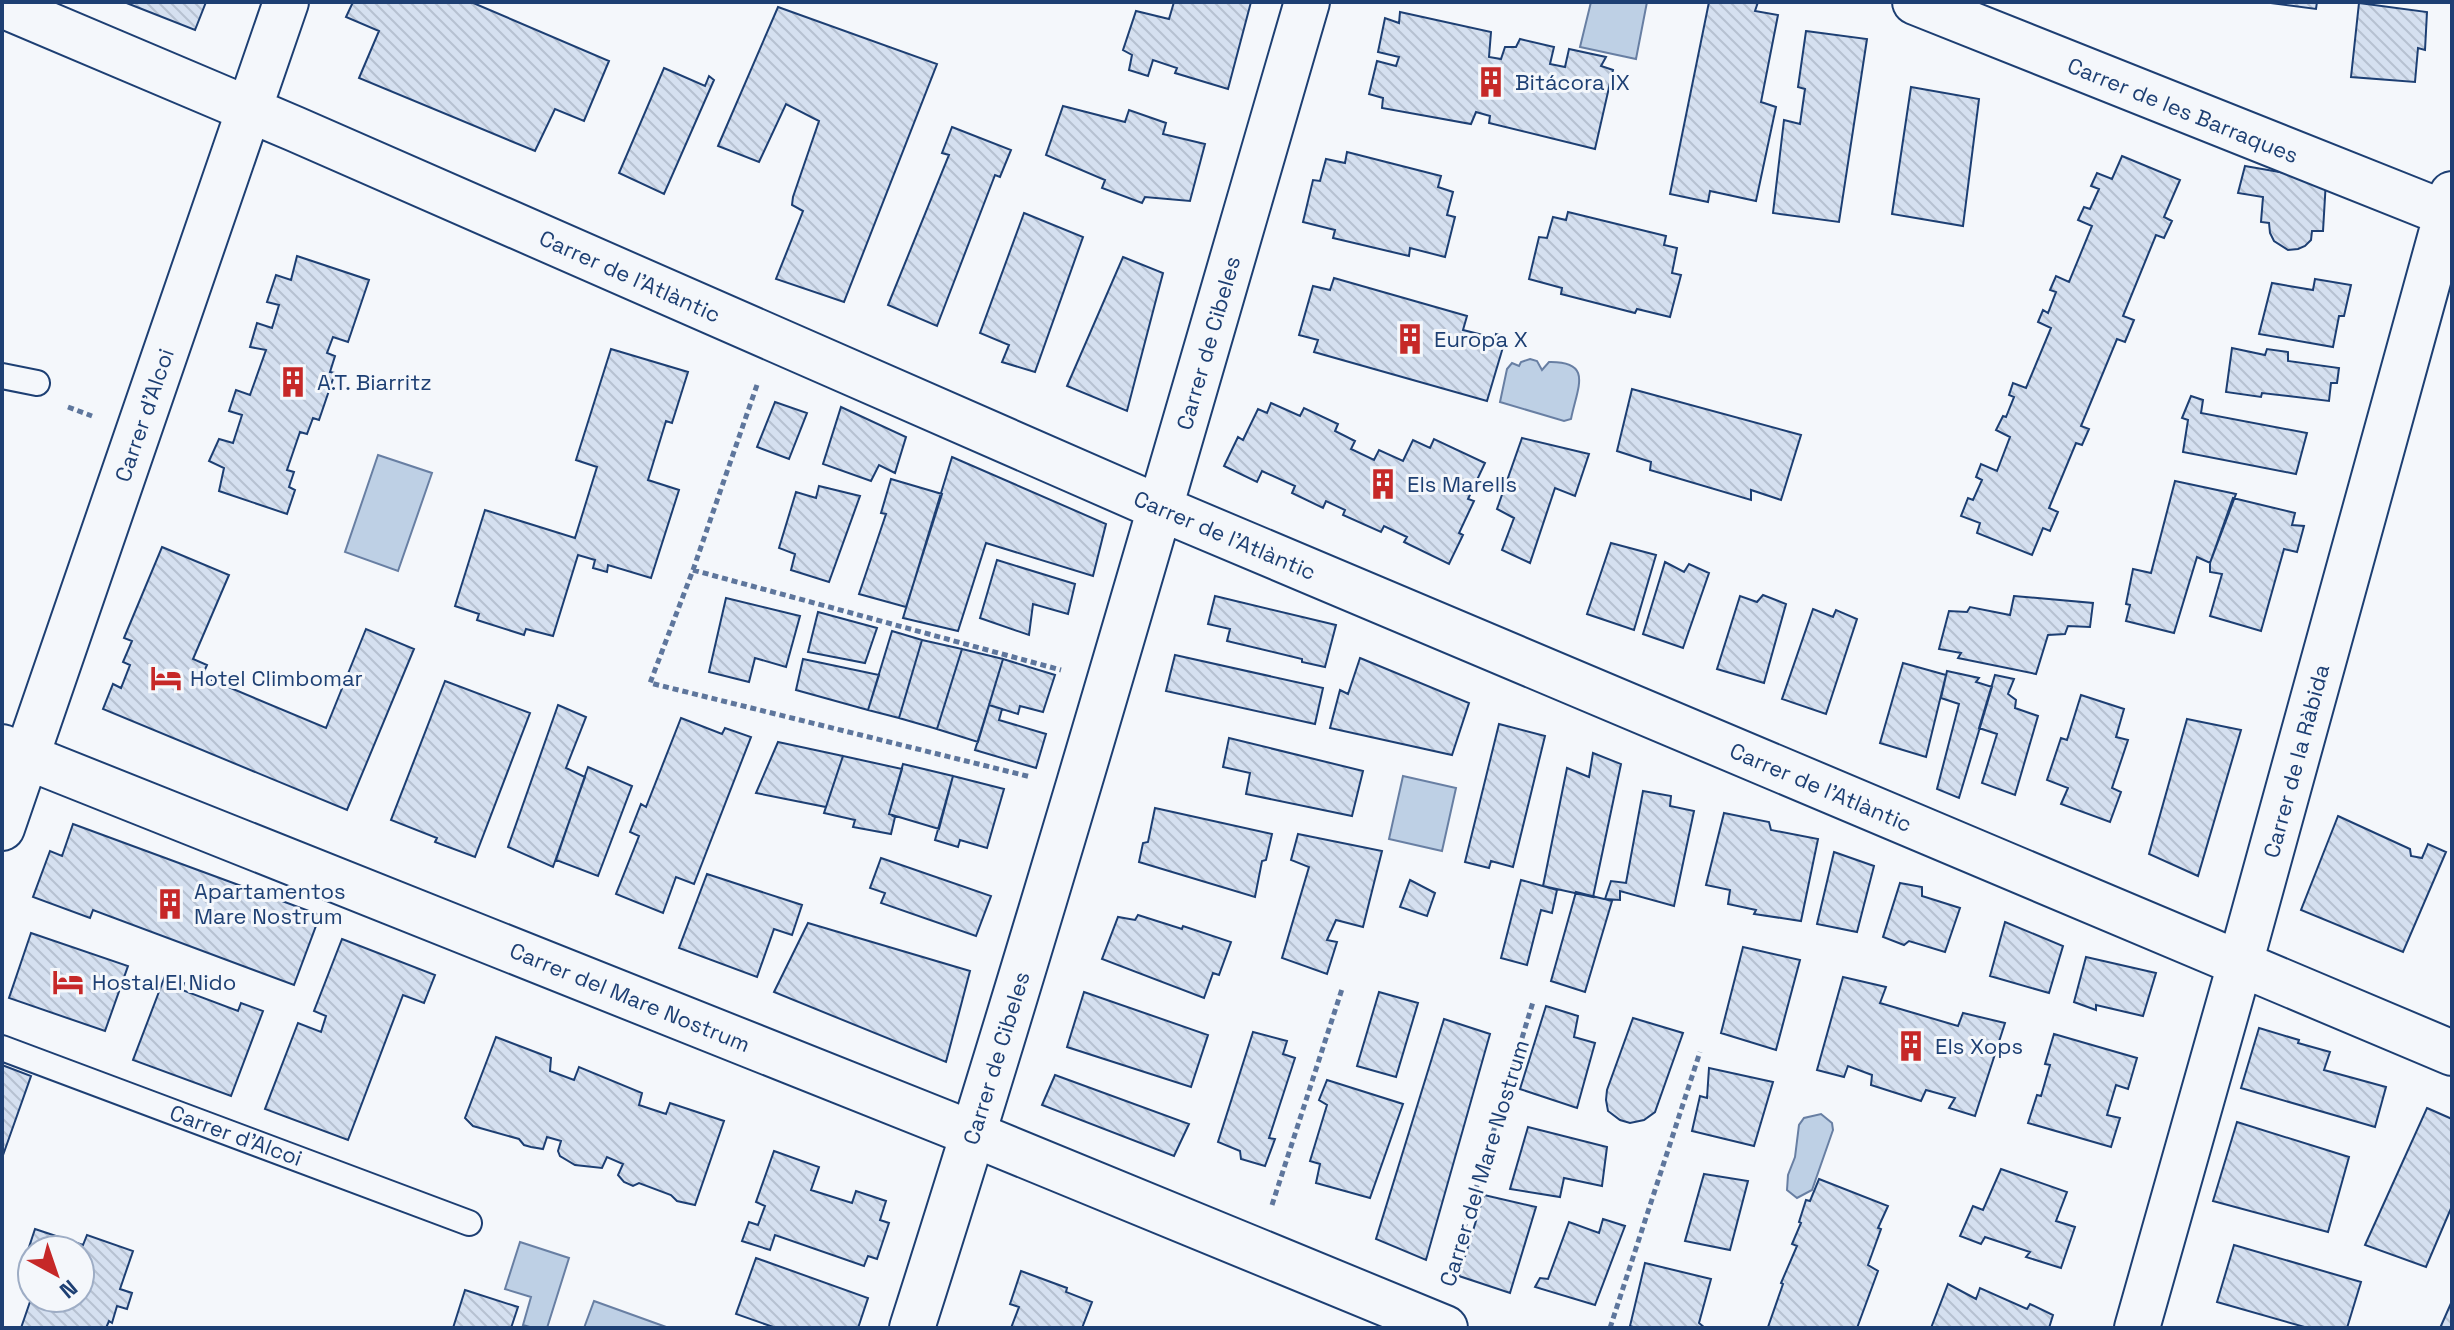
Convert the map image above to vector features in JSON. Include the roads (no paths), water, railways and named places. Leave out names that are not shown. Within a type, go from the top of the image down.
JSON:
[{"type":"street","name":"Carrer d'Alcoi","points":[[2,828],[15,753],[138,433],[286,2]]},
{"type":"street","name":"Carrer de Cibeles","points":[[912,1328],[1077,788],[1307,2]]},
{"type":"street","name":"Carrer de les Barraques","points":[[1915,2],[2450,208]]},
{"type":"street","name":"Carrer de l'Atlàntic","points":[[2,5],[1160,508],[2452,1053]]},
{"type":"street","name":"Carrer de la Ràbida","points":[[2137,1328],[2450,208]]},
{"type":"street","name":"Carrer del Mare Nostrum","points":[[15,753],[973,1134],[1440,1326]]},
{"type":"lane","points":[[2,376],[37,383]]},
{"type":"lane","name":"Carrer d'Alcoi","points":[[2,1048],[469,1223]]},
{"type":"water","points":[[1591,2],[1647,2],[1636,59],[1580,47]]},
{"type":"water","points":[[1530,359],[1537,361],[1542,370],[1549,362],[1563,363],[1577,371],[1579,387],[1571,419],[1564,421],[1500,402],[1507,369],[1512,363],[1519,366]]},
{"type":"water","points":[[378,455],[432,473],[398,571],[345,552]]},
{"type":"water","points":[[1403,776],[1456,788],[1442,851],[1389,839]]},
{"type":"water","points":[[1821,1114],[1832,1123],[1833,1130],[1812,1190],[1797,1198],[1787,1190],[1799,1125],[1804,1118]]},
{"type":"water","points":[[520,1242],[569,1258],[547,1328],[523,1325],[531,1297],[505,1289]]},
{"type":"water","points":[[594,1301],[669,1328],[584,1328]]},
{"type":"place","name":"Bitácora IX","points":[[1491,82]]},
{"type":"place","name":"Europa X","points":[[1410,339]]},
{"type":"place","name":"A.T. Biarritz","points":[[293,382]]},
{"type":"place","name":"Els Marells","points":[[1383,484]]},
{"type":"place","name":"Hotel Climbomar","points":[[166,678]]},
{"type":"place","name":"Apartamentos Mare Nostrum","points":[[170,904]]},
{"type":"place","name":"Hostal El Nido","points":[[68,982]]},
{"type":"place","name":"Els Xops","points":[[1911,1046]]}]
